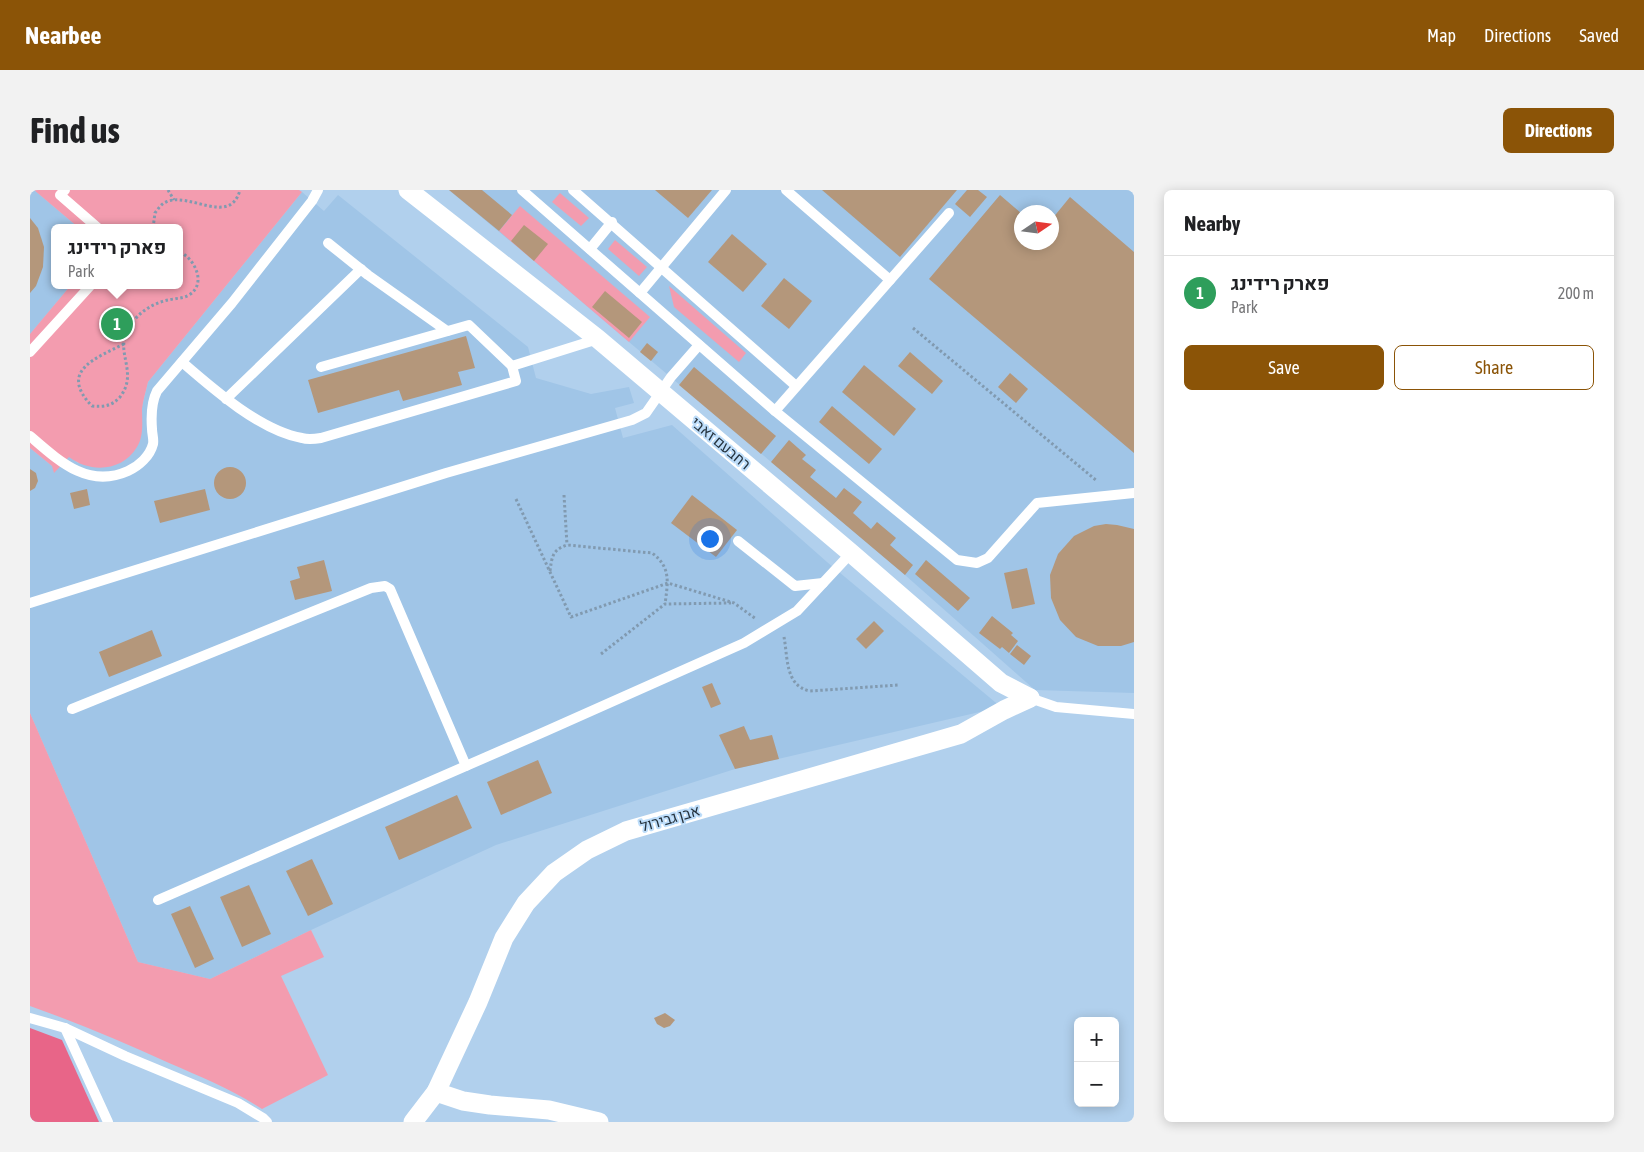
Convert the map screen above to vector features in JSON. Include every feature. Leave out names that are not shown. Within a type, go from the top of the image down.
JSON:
[{"type":"street","name":"רחבעם זאבי","points":[[408,190],[598,339],[1001,683],[1030,698]]},
{"type":"street","name":"אבן גבירול","points":[[413,1122],[436,1092],[478,1002],[504,938],[526,903],[554,873],[587,850],[626,831],[961,734],[1030,698]]},
{"type":"street","points":[[436,1092],[463,1101],[550,1110],[591,1121]]},
{"type":"lane","points":[[65,190],[60,195],[93,224]]},
{"type":"lane","points":[[30,436],[63,464],[75,470],[95,476],[116,476],[134,469],[150,454],[154,442],[151,416],[153,400],[157,391],[232,303],[312,201],[318,190]]},
{"type":"lane","points":[[574,190],[796,386]]},
{"type":"lane","points":[[640,293],[726,190]]},
{"type":"lane","points":[[786,190],[890,280]]},
{"type":"lane","points":[[525,191],[775,411],[957,560],[977,563],[988,558],[1037,503],[1134,493]]},
{"type":"lane","points":[[775,411],[950,213]]},
{"type":"lane","points":[[590,249],[612,222]]},
{"type":"lane","points":[[328,243],[448,331]]},
{"type":"lane","points":[[226,399],[361,269]]},
{"type":"lane","points":[[30,352],[86,289]]},
{"type":"lane","points":[[182,362],[226,399],[279,431],[302,439],[321,438],[516,381],[512,366],[469,324],[321,367]]},
{"type":"lane","points":[[512,366],[598,339]]},
{"type":"lane","points":[[30,603],[446,473],[619,425],[646,413],[671,377],[699,345]]},
{"type":"lane","points":[[738,542],[795,586],[823,583]]},
{"type":"lane","points":[[158,900],[744,643],[797,611],[851,553]]},
{"type":"lane","points":[[72,709],[371,588],[385,586],[390,589],[466,766]]},
{"type":"lane","points":[[1030,698],[1056,707],[1134,714]]},
{"type":"lane","points":[[30,1018],[65,1028],[125,1056],[238,1103],[267,1122]]},
{"type":"lane","points":[[65,1028],[108,1122]]},
{"type":"path","points":[[168,190],[174,200]]},
{"type":"path","points":[[154,224],[155,213],[166,202],[182,199],[214,208],[222,207],[234,201],[240,190]]},
{"type":"path","points":[[124,344],[94,359],[82,368],[79,383],[80,392],[92,406],[102,407],[110,405],[119,398],[124,390],[127,381],[127,370],[124,338],[130,326],[146,308],[168,300],[184,298],[194,290],[198,278],[197,272],[189,258],[183,254]]},
{"type":"path","points":[[913,328],[1114,495]]},
{"type":"path","points":[[564,495],[567,545]]},
{"type":"path","points":[[516,499],[571,617],[668,583],[734,603],[770,629]]},
{"type":"path","points":[[550,571],[552,556],[558,548],[567,545],[652,553],[661,560],[668,583],[665,604]]},
{"type":"path","points":[[601,654],[665,604],[734,603]]},
{"type":"path","points":[[782,621],[791,676],[796,686],[802,690],[810,692],[899,685]]},
{"type":"shaded area","points":[[30,190],[34,190],[74,224],[51,224],[51,289],[68,289],[30,334]]},
{"type":"shaded area","points":[[34,190],[299,190],[302,192],[148,382],[142,406],[141,438],[131,455],[123,461],[105,467],[86,466],[69,457],[54,473],[52,466],[30,448],[30,334],[68,289],[183,289],[183,224],[74,224]]},
{"type":"shaded area","points":[[449,190],[1134,190],[1134,693],[1035,690],[905,575]]},
{"type":"shaded area","points":[[302,192],[324,211],[338,195],[528,347],[536,378],[591,394],[629,387],[634,403],[615,408],[623,438],[672,425],[827,562],[1001,707],[735,769],[496,845],[311,930],[210,979],[138,962],[30,713],[30,448],[52,466],[63,464],[69,456],[78,463],[142,431],[142,407],[148,382]]},
{"type":"shaded area","points":[[560,193],[589,218],[581,226],[552,202]]},
{"type":"shaded area","points":[[520,206],[650,317],[629,342],[499,231]]},
{"type":"shaded area","points":[[615,240],[647,267],[639,276],[608,249]]},
{"type":"shaded area","points":[[669,286],[746,353],[739,362],[674,307]]},
{"type":"shaded area","points":[[30,713],[138,962],[210,979],[311,930],[324,957],[281,976],[328,1075],[262,1109],[205,1079],[100,1033],[30,1006]]},
{"type":"shaded area","points":[[30,1028],[62,1040],[99,1122],[30,1122]]},
{"type":"building","points":[[449,190],[482,190],[512,215],[499,231]]},
{"type":"building","points":[[655,190],[712,190],[688,218]]},
{"type":"building","points":[[822,190],[957,190],[900,257]]},
{"type":"building","points":[[967,190],[978,190],[987,197],[970,217],[955,204]]},
{"type":"building","points":[[1000,195],[1014,207],[1014,250],[1059,250],[1059,210],[1070,197],[1134,252],[1134,453],[929,279]]},
{"type":"building","points":[[30,218],[38,228],[44,247],[43,267],[36,286],[30,293]]},
{"type":"building","points":[[524,225],[548,244],[534,261],[511,241]]},
{"type":"building","points":[[732,234],[767,264],[743,292],[708,262]]},
{"type":"building","points":[[784,278],[812,301],[789,329],[761,306]]},
{"type":"building","points":[[605,291],[642,322],[629,338],[592,307]]},
{"type":"building","points":[[466,336],[475,368],[458,372],[462,385],[403,401],[399,390],[318,413],[308,380]]},
{"type":"building","points":[[647,343],[658,352],[651,361],[640,352]]},
{"type":"building","points":[[910,352],[943,381],[932,394],[898,366]]},
{"type":"building","points":[[864,365],[916,409],[894,436],[842,392]]},
{"type":"building","points":[[694,367],[776,436],[761,454],[679,385]]},
{"type":"building","points":[[1010,373],[1028,389],[1016,403],[998,387]]},
{"type":"building","points":[[832,406],[882,449],[869,464],[819,422]]},
{"type":"building","points":[[789,440],[806,455],[802,459],[816,470],[810,477],[836,498],[844,488],[862,502],[853,513],[871,529],[877,522],[896,538],[890,545],[913,565],[905,575],[771,462]]},
{"type":"building","points":[[230,467],[236,468],[241,472],[245,477],[245,489],[241,494],[236,498],[230,499],[224,498],[219,494],[215,489],[214,483],[215,477],[219,472],[224,468]]},
{"type":"building","points":[[30,469],[36,473],[38,481],[35,488],[30,491]]},
{"type":"building","points":[[87,489],[90,505],[74,509],[70,493]]},
{"type":"building","points":[[205,489],[210,510],[160,523],[154,501]]},
{"type":"building","points":[[692,495],[737,530],[716,557],[671,523]]},
{"type":"building","points":[[1106,524],[1134,529],[1134,642],[1121,646],[1098,646],[1076,637],[1060,620],[1051,598],[1050,575],[1058,554],[1074,536],[1094,526]]},
{"type":"building","points":[[324,560],[332,591],[295,600],[290,581],[300,578],[297,567]]},
{"type":"building","points":[[926,560],[970,598],[958,611],[915,574]]},
{"type":"building","points":[[1027,568],[1035,604],[1012,609],[1004,573]]},
{"type":"building","points":[[992,616],[1013,633],[1011,635],[1018,641],[1009,653],[1002,647],[1000,649],[979,633]]},
{"type":"building","points":[[874,621],[884,631],[866,649],[856,639]]},
{"type":"building","points":[[152,630],[162,656],[109,677],[99,652]]},
{"type":"building","points":[[1017,645],[1031,656],[1024,665],[1010,654]]},
{"type":"building","points":[[712,683],[721,704],[711,708],[702,687]]},
{"type":"building","points":[[744,726],[750,740],[772,735],[779,759],[735,769],[719,735]]},
{"type":"building","points":[[538,760],[552,793],[501,815],[487,782]]},
{"type":"building","points":[[457,795],[472,828],[399,860],[385,827]]},
{"type":"building","points":[[312,859],[333,904],[308,916],[286,871]]},
{"type":"building","points":[[249,885],[271,934],[242,947],[220,897]]},
{"type":"building","points":[[190,906],[214,959],[195,968],[171,914]]},
{"type":"building","points":[[665,1013],[675,1020],[670,1026],[664,1028],[657,1024],[654,1018]]},
{"type":"place","name":"פארק רידינג","points":[[117,324]]}]
